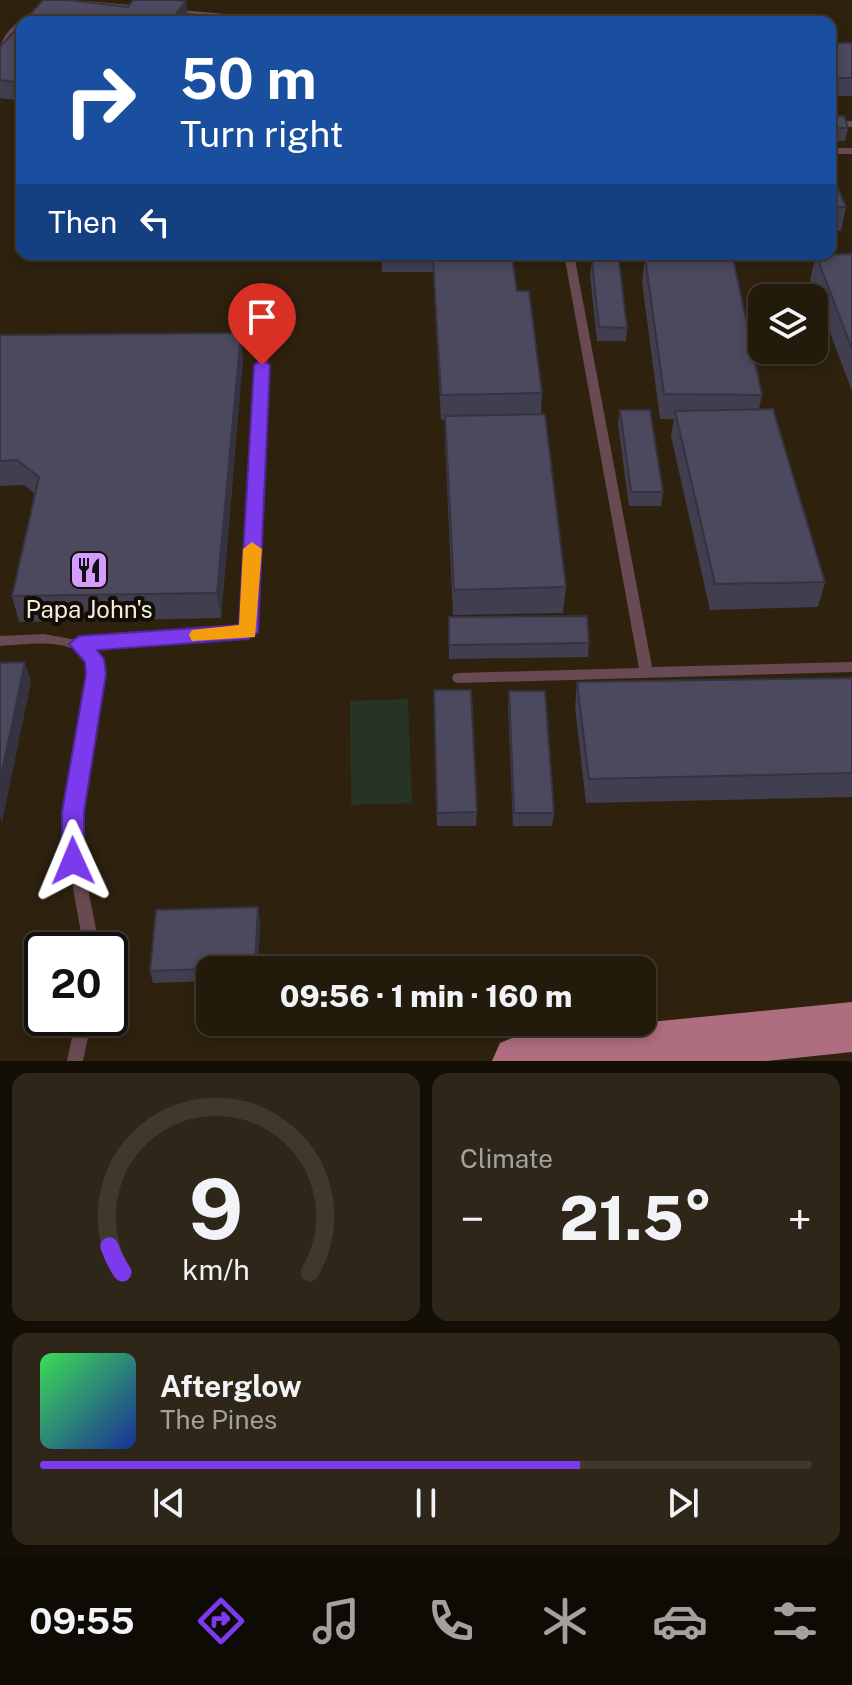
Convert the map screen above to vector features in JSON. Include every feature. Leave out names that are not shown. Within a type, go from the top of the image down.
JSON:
[{"type":"main road","points":[[519,1061],[852,1027]]},
{"type":"lane","points":[[75,4],[147,8]]},
{"type":"lane","points":[[28,16],[49,7]]},
{"type":"lane","points":[[162,10],[227,16]]},
{"type":"lane","points":[[0,50],[16,30]]},
{"type":"lane","points":[[570,260],[647,674]]},
{"type":"lane","points":[[0,641],[79,644],[248,632],[264,335]]},
{"type":"lane","points":[[79,644],[95,659],[96,674],[71,837],[89,932]]},
{"type":"lane","points":[[459,678],[852,667]]},
{"type":"lane","points":[[75,1061],[80,1036]]},
{"type":"green space","points":[[408,699],[412,803],[351,805],[350,701]]},
{"type":"building","points":[[43,0],[128,7],[133,0],[177,0],[186,1],[177,13],[197,15],[196,16],[28,16]]},
{"type":"building","points":[[16,30],[16,82],[0,80],[0,47]]},
{"type":"building","points":[[836,43],[852,43],[852,78],[836,78]]},
{"type":"building","points":[[836,116],[844,116],[848,128],[836,128]]},
{"type":"building","points":[[836,183],[846,207],[836,207]]},
{"type":"building","points":[[836,254],[852,254],[852,349],[818,260],[836,260]]},
{"type":"building","points":[[433,260],[512,260],[517,291],[529,291],[542,393],[441,395]]},
{"type":"building","points":[[645,260],[733,260],[748,329],[748,364],[755,364],[762,395],[664,394]]},
{"type":"building","points":[[592,261],[619,261],[627,328],[599,327]]},
{"type":"building","points":[[241,333],[217,593],[12,596],[39,477],[17,460],[0,461],[0,335]]},
{"type":"building","points":[[773,409],[825,582],[715,584],[675,411]]},
{"type":"building","points":[[620,410],[650,410],[663,492],[631,492]]},
{"type":"building","points":[[545,414],[566,587],[454,590],[445,416]]},
{"type":"building","points":[[587,616],[589,643],[449,645],[449,617]]},
{"type":"building","points":[[25,662],[0,782],[0,663]]},
{"type":"building","points":[[852,678],[852,773],[589,779],[577,682]]},
{"type":"building","points":[[434,690],[471,690],[477,812],[437,813]]},
{"type":"building","points":[[509,691],[545,691],[554,813],[514,813]]},
{"type":"building","points":[[258,907],[256,956],[196,956],[196,969],[150,971],[156,910]]},
{"type":"slow traffic","points":[[199,635],[248,632],[252,549]]},
{"type":"place","name":"Papa John's","points":[[89,570]]},
{"type":"route","points":[[73,861],[73,812],[96,674],[95,659],[79,644],[248,632],[262,365]]}]
